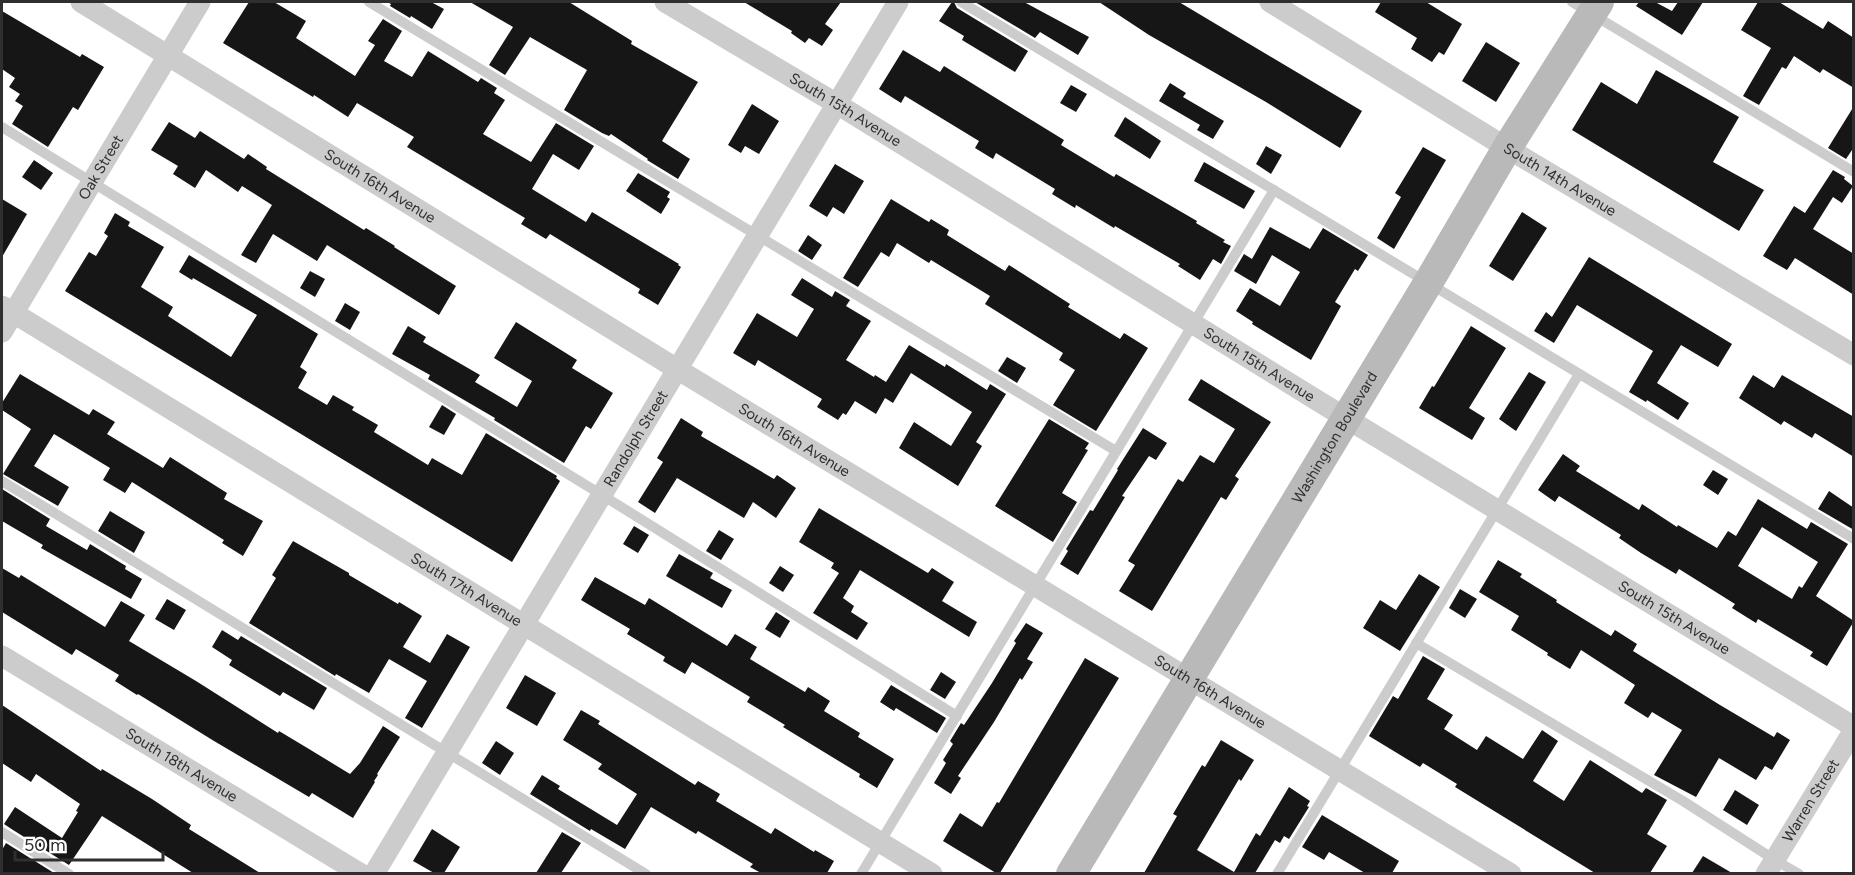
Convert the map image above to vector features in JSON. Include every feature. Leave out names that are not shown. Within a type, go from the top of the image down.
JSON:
[{"type":"street","name":"South 16th Avenue","points":[[81,2],[677,369],[1511,873]]},
{"type":"street","name":"Oak Street","points":[[2,332],[7,309],[91,182],[200,2]]},
{"type":"street","name":"South 15th Avenue","points":[[665,2],[837,104],[1346,419],[1854,728]]},
{"type":"street","name":"Randolph Street","points":[[374,873],[898,2]]},
{"type":"street","name":"South 14th Avenue","points":[[1270,2],[1854,355]]},
{"type":"street","name":"Washington Boulevard","points":[[1071,873],[1428,283],[1588,5]]},
{"type":"street","name":"South 17th Avenue","points":[[7,309],[932,873]]},
{"type":"street","name":"South 18th Avenue","points":[[2,656],[361,873]]},
{"type":"street","name":"Warren Street","points":[[1771,867],[1854,728]]},
{"type":"lane","points":[[369,2],[1116,451]]},
{"type":"lane","points":[[961,2],[1854,539]]},
{"type":"lane","points":[[1588,5],[1854,172]]},
{"type":"lane","points":[[2,127],[957,716]]},
{"type":"lane","points":[[861,873],[1274,190]]},
{"type":"lane","points":[[1277,873],[1579,374]]},
{"type":"lane","points":[[2,481],[646,873]]},
{"type":"lane","points":[[1416,643],[1683,801],[1771,867],[1799,873]]},
{"type":"lane","points":[[2,832],[69,873]]},
{"type":"building","points":[[249,2],[274,2],[306,21],[296,38],[355,76],[375,45],[368,41],[383,19],[402,31],[384,61],[412,77],[428,51],[478,82],[481,78],[497,88],[494,93],[505,100],[483,134],[531,162],[556,123],[594,146],[579,170],[553,154],[532,189],[586,222],[592,212],[679,264],[681,267],[658,305],[638,293],[640,289],[550,234],[546,239],[521,224],[525,218],[407,147],[414,137],[357,103],[348,117],[223,43]]},
{"type":"building","points":[[387,2],[431,2],[444,9],[432,29],[390,6],[391,4]]},
{"type":"building","points":[[470,2],[569,2],[632,41],[631,44],[698,82],[662,141],[690,159],[678,179],[611,134],[609,136],[602,133],[564,110],[587,70],[530,37],[505,75],[489,65],[513,27]]},
{"type":"building","points":[[744,2],[841,2],[825,24],[833,30],[822,46],[809,38],[805,43],[791,33],[792,31]]},
{"type":"building","points":[[952,2],[957,8],[1028,51],[1015,72],[962,40],[964,36],[939,21]]},
{"type":"building","points":[[975,2],[1024,2],[1089,37],[1078,55],[1040,32],[1035,38]]},
{"type":"building","points":[[1099,2],[1179,2],[1362,111],[1340,148],[1266,102],[1149,35]]},
{"type":"building","points":[[1381,2],[1426,2],[1462,24],[1444,55],[1439,52],[1432,62],[1411,49],[1417,38],[1375,12]]},
{"type":"building","points":[[1639,2],[1655,2],[1672,11],[1678,2],[1703,2],[1682,35],[1636,6]]},
{"type":"building","points":[[1758,2],[1779,2],[1823,29],[1828,21],[1854,38],[1854,88],[1823,69],[1820,73],[1794,56],[1786,69],[1782,67],[1759,105],[1743,96],[1771,48],[1741,30]]},
{"type":"building","points":[[2,11],[80,57],[82,54],[104,67],[78,110],[73,107],[48,147],[12,124],[23,106],[15,101],[20,94],[9,87],[15,78],[2,69]]},
{"type":"building","points":[[1486,42],[1520,63],[1496,102],[1462,81]]},
{"type":"building","points":[[903,50],[940,72],[944,66],[1064,140],[1061,145],[1114,177],[1116,174],[1197,221],[1196,223],[1231,246],[1221,264],[1213,259],[1200,280],[1178,266],[1180,264],[1115,226],[1114,228],[1076,205],[1075,208],[1052,194],[1055,189],[996,153],[993,159],[975,148],[979,141],[905,96],[901,103],[879,89]]},
{"type":"building","points":[[1656,70],[1739,117],[1713,162],[1764,190],[1739,231],[1572,130],[1601,82],[1637,104]]},
{"type":"building","points":[[1170,83],[1186,93],[1183,97],[1224,121],[1213,139],[1197,130],[1200,125],[1159,101]]},
{"type":"building","points":[[1071,85],[1087,94],[1076,112],[1060,103]]},
{"type":"building","points":[[752,104],[779,121],[759,154],[745,146],[741,153],[728,145]]},
{"type":"building","points":[[1854,106],[1854,147],[1846,159],[1828,148]]},
{"type":"building","points":[[1125,117],[1161,141],[1150,159],[1114,136]]},
{"type":"building","points":[[169,122],[195,138],[200,131],[244,159],[248,154],[267,167],[266,169],[364,230],[366,228],[456,286],[439,315],[327,245],[317,261],[273,234],[256,263],[241,255],[272,205],[242,186],[238,192],[206,170],[195,188],[173,174],[178,166],[151,150]]},
{"type":"building","points":[[1266,146],[1282,155],[1271,174],[1256,164]]},
{"type":"building","points":[[1423,147],[1446,160],[1394,249],[1377,238],[1401,197],[1395,193]]},
{"type":"building","points":[[34,160],[53,173],[41,190],[22,177]]},
{"type":"building","points":[[1204,162],[1255,191],[1244,209],[1194,181]]},
{"type":"building","points":[[835,164],[864,181],[844,214],[833,207],[827,217],[809,206]]},
{"type":"building","points":[[1833,170],[1845,177],[1844,179],[1853,186],[1842,203],[1833,197],[1813,229],[1854,254],[1854,295],[1795,258],[1787,270],[1763,256],[1794,206],[1805,213]]},
{"type":"building","points":[[638,173],[670,192],[667,197],[670,199],[661,214],[626,191]]},
{"type":"building","points":[[2,199],[27,214],[2,257]]},
{"type":"building","points":[[891,199],[929,222],[931,219],[949,230],[947,235],[1005,271],[1009,265],[1070,304],[1068,307],[1120,339],[1124,333],[1148,348],[1096,431],[1053,405],[1075,370],[1059,360],[1063,353],[985,304],[990,296],[931,260],[929,263],[897,243],[889,257],[881,252],[858,287],[843,278]]},
{"type":"building","points":[[1522,212],[1547,228],[1513,281],[1489,266]]},
{"type":"building","points":[[115,213],[130,222],[128,226],[164,247],[141,287],[173,307],[168,316],[231,357],[257,315],[179,272],[189,255],[318,334],[300,367],[307,372],[298,388],[327,405],[333,395],[354,407],[352,410],[378,425],[374,432],[428,465],[432,458],[462,475],[486,433],[557,476],[556,478],[560,481],[512,562],[65,291],[89,252],[96,256],[108,236],[104,233]]},
{"type":"building","points":[[1270,227],[1310,249],[1323,228],[1368,255],[1358,271],[1355,269],[1335,302],[1341,306],[1311,360],[1252,324],[1253,322],[1236,311],[1250,288],[1280,306],[1300,272],[1272,255],[1256,284],[1234,271],[1244,254],[1252,259]]},
{"type":"building","points":[[808,235],[822,245],[812,260],[798,251]]},
{"type":"building","points":[[1589,257],[1732,344],[1718,367],[1681,345],[1657,383],[1689,403],[1678,420],[1647,400],[1646,402],[1629,392],[1653,351],[1577,305],[1554,343],[1534,331],[1546,312],[1552,317]]},
{"type":"building","points":[[310,271],[325,279],[315,297],[300,288]]},
{"type":"building","points":[[802,278],[832,297],[835,291],[850,300],[846,306],[871,321],[846,360],[874,377],[875,375],[886,382],[909,345],[945,367],[946,364],[987,390],[990,384],[1006,394],[976,442],[982,446],[958,486],[899,448],[914,422],[951,446],[972,412],[911,373],[893,403],[885,398],[876,414],[855,401],[846,415],[843,413],[838,420],[817,407],[822,399],[758,360],[755,366],[733,353],[757,313],[797,337],[814,309],[791,295]]},
{"type":"building","points":[[345,303],[360,312],[350,330],[335,321]]},
{"type":"building","points":[[516,322],[577,360],[572,368],[613,393],[591,429],[586,426],[564,463],[494,420],[495,418],[428,379],[430,375],[392,354],[408,326],[426,337],[423,342],[480,375],[475,382],[517,407],[532,381],[494,358]]},
{"type":"building","points":[[1471,326],[1506,348],[1469,408],[1485,418],[1472,440],[1419,408]]},
{"type":"building","points":[[1007,357],[1026,368],[1017,383],[998,371]]},
{"type":"building","points":[[1529,372],[1546,382],[1516,431],[1499,419]]},
{"type":"building","points":[[20,374],[89,415],[93,409],[115,422],[107,434],[163,468],[170,457],[227,493],[224,499],[263,521],[243,556],[222,543],[224,540],[132,482],[125,493],[103,480],[110,468],[54,434],[34,466],[69,487],[58,506],[3,474],[31,429],[2,410],[2,403]]},
{"type":"building","points":[[1753,375],[1774,388],[1782,375],[1854,417],[1854,457],[1815,433],[1812,438],[1784,421],[1781,425],[1739,398]]},
{"type":"building","points":[[1201,379],[1271,422],[1235,476],[1239,479],[1226,500],[1221,497],[1152,611],[1119,591],[1135,565],[1128,561],[1178,479],[1183,482],[1200,455],[1214,463],[1235,429],[1188,400]]},
{"type":"building","points":[[442,405],[456,414],[444,435],[429,427]]},
{"type":"building","points":[[681,418],[703,432],[701,436],[774,479],[777,475],[796,488],[776,518],[753,502],[744,518],[677,478],[655,513],[638,502],[663,462],[657,458]]},
{"type":"building","points":[[1049,419],[1089,443],[1085,449],[1088,450],[1062,493],[1077,502],[1053,542],[995,506]]},
{"type":"building","points":[[1143,428],[1167,443],[1156,460],[1149,456],[1122,496],[1125,497],[1078,575],[1060,564],[1068,551],[1066,549],[1090,510],[1093,511]]},
{"type":"building","points":[[1563,454],[1580,466],[1576,471],[1639,510],[1642,504],[1677,527],[1678,525],[1717,548],[1728,531],[1736,536],[1758,499],[1807,529],[1811,522],[1848,544],[1816,596],[1854,621],[1827,666],[1810,656],[1813,652],[1758,619],[1756,623],[1732,608],[1735,604],[1679,569],[1676,574],[1619,538],[1621,535],[1559,496],[1555,502],[1538,490]],"holes":[[[1762,527],[1818,562],[1802,588],[1799,586],[1792,599],[1738,566]]]},
{"type":"building","points":[[1713,470],[1728,479],[1718,495],[1703,485]]},
{"type":"building","points":[[2,489],[50,519],[46,526],[87,550],[90,544],[126,566],[125,569],[142,579],[131,599],[41,548],[43,545],[2,521]]},
{"type":"building","points":[[1829,491],[1854,508],[1854,530],[1818,509]]},
{"type":"building","points":[[819,508],[928,573],[932,568],[954,582],[942,601],[977,622],[969,637],[860,570],[843,598],[854,606],[851,612],[868,623],[857,640],[813,613],[839,573],[831,568],[834,563],[799,542]]},
{"type":"building","points":[[110,511],[145,532],[134,553],[98,531]]},
{"type":"building","points":[[634,526],[649,535],[638,553],[623,544]]},
{"type":"building","points":[[719,530],[734,539],[721,560],[706,551]]},
{"type":"building","points":[[293,541],[422,616],[403,647],[430,663],[447,634],[470,647],[422,728],[405,718],[427,681],[389,659],[369,693],[336,674],[335,676],[249,623],[276,578],[272,575]]},
{"type":"building","points":[[679,554],[713,573],[710,578],[732,590],[722,608],[666,576]]},
{"type":"building","points":[[1498,560],[1522,574],[1520,577],[1557,600],[1556,602],[1611,636],[1615,630],[1637,644],[1633,651],[1720,705],[1774,737],[1777,732],[1790,740],[1772,770],[1765,766],[1756,780],[1719,758],[1696,797],[1654,775],[1682,730],[1652,712],[1648,718],[1624,703],[1635,685],[1581,650],[1570,669],[1511,630],[1519,616],[1479,592]]},
{"type":"building","points":[[780,566],[794,575],[783,592],[769,583]]},
{"type":"building","points":[[2,568],[19,578],[21,575],[105,627],[121,601],[145,615],[129,641],[278,733],[279,731],[350,774],[360,763],[383,726],[400,737],[353,818],[312,793],[309,797],[137,695],[115,681],[119,675],[76,649],[72,655],[2,612]]},
{"type":"building","points":[[1419,574],[1440,587],[1400,651],[1363,628],[1380,600],[1396,610]]},
{"type":"building","points":[[595,577],[645,605],[649,598],[727,646],[735,634],[757,647],[750,659],[805,692],[808,687],[830,701],[824,711],[860,733],[858,737],[894,759],[877,788],[859,777],[860,774],[747,702],[750,697],[692,662],[685,674],[663,661],[665,657],[627,634],[630,629],[581,600]]},
{"type":"building","points":[[1460,589],[1477,599],[1465,618],[1449,608]]},
{"type":"building","points":[[167,599],[186,610],[174,630],[155,619]]},
{"type":"building","points":[[776,612],[790,621],[780,638],[765,629]]},
{"type":"building","points":[[1026,623],[1043,633],[1027,659],[1033,662],[1022,680],[1020,678],[958,776],[961,778],[951,794],[934,783],[946,763],[943,760],[953,744],[950,741],[961,723],[964,725],[992,683]]},
{"type":"building","points":[[222,630],[238,640],[241,636],[327,688],[314,710],[283,692],[280,696],[229,665],[232,660],[212,647]]},
{"type":"building","points":[[1423,656],[1445,669],[1427,699],[1453,715],[1444,729],[1477,750],[1486,736],[1523,759],[1542,730],[1558,741],[1533,781],[1564,801],[1590,760],[1642,793],[1646,788],[1667,800],[1647,834],[1667,846],[1650,873],[1595,873],[1455,787],[1457,784],[1423,763],[1420,767],[1369,736],[1393,696],[1398,699]]},
{"type":"building","points":[[1085,658],[1119,678],[1000,873],[996,873],[943,841],[960,813],[982,827],[997,802],[999,803]]},
{"type":"building","points":[[941,672],[956,682],[945,699],[930,690]]},
{"type":"building","points":[[525,675],[556,693],[537,726],[506,708]]},
{"type":"building","points":[[891,685],[946,718],[937,733],[896,708],[894,711],[880,702]]},
{"type":"building","points":[[2,705],[101,771],[102,769],[152,799],[191,825],[189,829],[260,873],[193,873],[102,816],[69,865],[13,830],[4,824],[15,807],[62,838],[78,812],[76,811],[80,804],[36,774],[31,782],[2,763]]},
{"type":"building","points":[[581,710],[600,721],[598,724],[695,785],[698,781],[720,794],[716,801],[771,834],[775,828],[814,852],[815,850],[834,861],[827,873],[761,873],[750,867],[753,864],[698,831],[696,834],[651,807],[625,849],[591,829],[590,831],[530,794],[542,775],[560,786],[558,789],[617,825],[637,794],[598,769],[602,764],[563,740]]},
{"type":"building","points":[[1221,740],[1254,760],[1241,781],[1239,779],[1197,850],[1234,872],[1256,833],[1260,836],[1289,787],[1310,801],[1307,806],[1309,807],[1289,839],[1284,836],[1280,843],[1275,840],[1255,873],[1144,873],[1177,816],[1173,814],[1202,765],[1205,767]]},
{"type":"building","points":[[496,741],[514,753],[500,775],[482,763]]},
{"type":"building","points":[[1735,790],[1759,805],[1747,825],[1723,810]]},
{"type":"building","points":[[1322,815],[1399,861],[1392,873],[1365,873],[1329,852],[1324,860],[1302,847]]},
{"type":"building","points":[[432,829],[460,847],[444,873],[434,873],[413,861]]},
{"type":"building","points":[[562,832],[581,843],[561,873],[536,873]]},
{"type":"building","points":[[6,843],[54,873],[2,873],[2,850]]},
{"type":"building","points":[[1703,856],[1732,873],[1692,873]]}]
